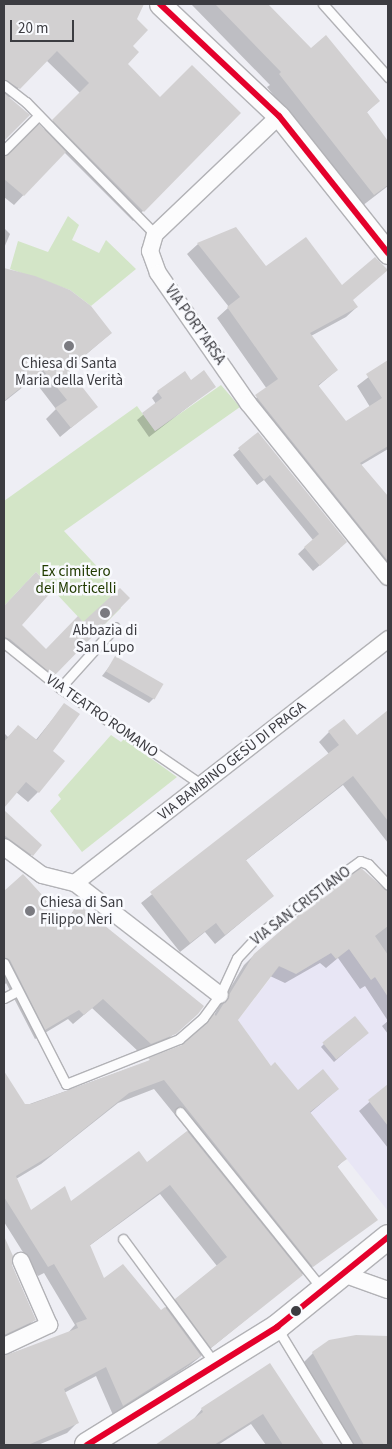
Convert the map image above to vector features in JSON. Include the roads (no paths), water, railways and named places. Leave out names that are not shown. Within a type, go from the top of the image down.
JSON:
[{"type":"main road","points":[[87,1445],[217,1366],[276,1327],[388,1238]]},
{"type":"street","points":[[160,4],[279,116],[388,254]]},
{"type":"street","points":[[155,234],[279,116]]},
{"type":"street","name":"VIA PORT'ARSA","points":[[155,234],[150,251],[158,273],[248,402],[388,577]]},
{"type":"street","name":"VIA BAMBINO GESÙ DI PRAGA","points":[[75,883],[388,639]]},
{"type":"street","points":[[5,851],[42,875],[75,883],[220,995]]},
{"type":"street","points":[[4,1346],[49,1325],[21,1261]]},
{"type":"street","points":[[343,1274],[388,1290]]},
{"type":"lane","points":[[323,4],[386,71]]},
{"type":"lane","points":[[4,85],[39,115],[155,234]]},
{"type":"lane","points":[[4,150],[39,115]]},
{"type":"lane","points":[[60,688],[115,627]]},
{"type":"lane","name":"VIA TEATRO ROMANO","points":[[4,643],[60,688],[202,785]]},
{"type":"lane","name":"VIA SAN CRISTIANO","points":[[4,963],[66,1084],[179,1039],[204,1018],[220,995],[237,958],[260,933],[360,861],[388,885]]},
{"type":"lane","points":[[4,998],[17,990]]},
{"type":"lane","points":[[180,1112],[323,1290]]},
{"type":"lane","points":[[123,1239],[217,1366]]},
{"type":"lane","points":[[276,1327],[348,1445]]},
{"type":"place","name":"Chiesa di Santa Maria della Verità","points":[[69,346]]},
{"type":"place","name":"Abbazia di San Lupo","points":[[105,613]]},
{"type":"place","name":"Chiesa di San Filippo Neri","points":[[30,911]]},
{"type":"park label","name":"Ex cimitero dei Morticelli","points":[[76,580]]}]
